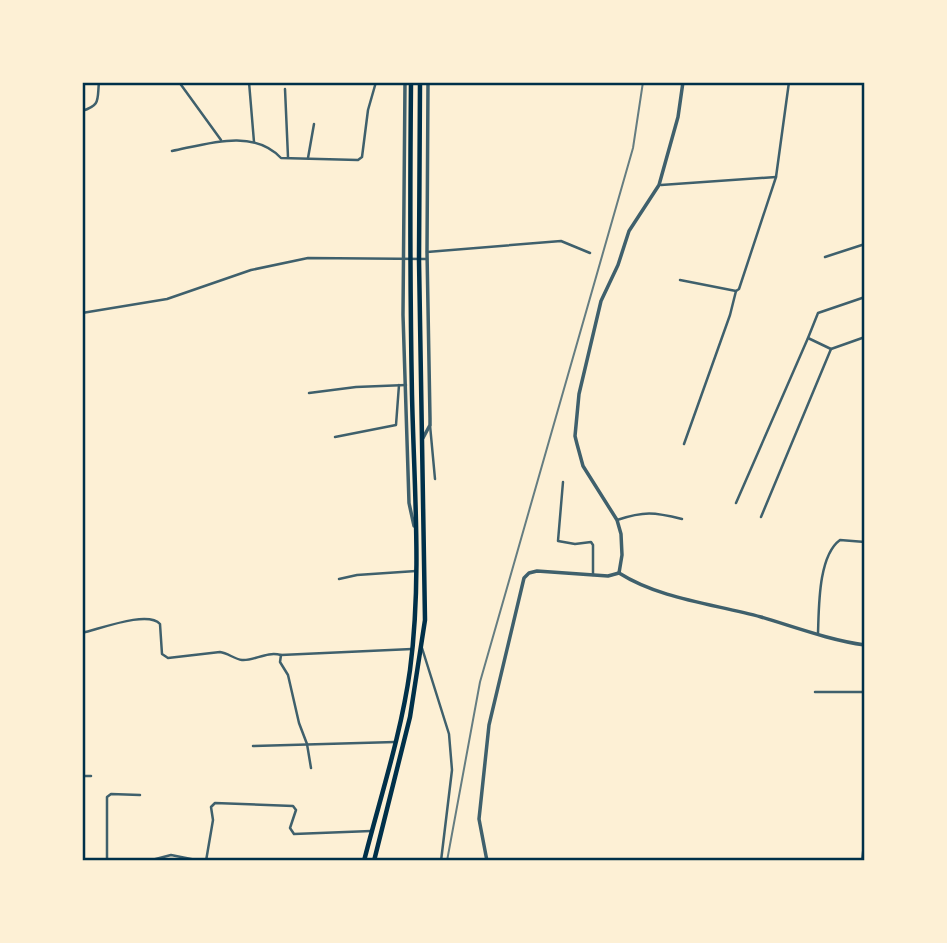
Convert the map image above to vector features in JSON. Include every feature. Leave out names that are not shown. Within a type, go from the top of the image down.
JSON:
[{"type":"highway","points":[[364,861],[395,742],[412,649],[416,571],[410,260],[411,82]]},
{"type":"highway","points":[[374,861],[410,718],[422,648],[425,578],[419,260],[420,82]]},
{"type":"street","points":[[82,111],[97,104],[99,82]]},
{"type":"street","points":[[179,82],[220,140]]},
{"type":"street","points":[[249,82],[254,142]]},
{"type":"street","points":[[172,152],[220,140],[254,142],[271,147],[281,158],[358,160],[362,157],[368,110],[376,82]]},
{"type":"street","points":[[405,82],[403,259],[409,503],[415,532]]},
{"type":"street","points":[[428,82],[427,260],[430,425],[435,479]]},
{"type":"street","points":[[618,573],[622,555],[617,520],[583,466],[575,436],[579,394],[601,301],[618,265],[629,231],[659,185],[678,117],[682,82]]},
{"type":"street","points":[[684,443],[776,177],[789,82]]},
{"type":"street","points":[[285,89],[288,157]]},
{"type":"street","points":[[308,158],[314,124]]},
{"type":"street","points":[[659,185],[776,177]]},
{"type":"street","points":[[427,252],[561,241],[590,253]]},
{"type":"street","points":[[825,257],[865,244]]},
{"type":"street","points":[[82,313],[167,299],[251,270],[308,258],[427,260]]},
{"type":"street","points":[[680,280],[736,291]]},
{"type":"street","points":[[736,503],[818,313],[865,297]]},
{"type":"street","points":[[808,338],[831,349],[865,337]]},
{"type":"street","points":[[761,517],[831,349]]},
{"type":"street","points":[[335,437],[396,425],[399,385]]},
{"type":"street","points":[[309,393],[356,387],[406,385]]},
{"type":"street","points":[[423,438],[430,425]]},
{"type":"street","points":[[563,482],[558,541],[575,544],[591,542],[593,575]]},
{"type":"street","points":[[617,520],[651,512],[682,519]]},
{"type":"street","points":[[818,633],[819,597],[829,552],[840,540],[865,542]]},
{"type":"street","points":[[487,861],[480,819],[489,725],[522,584],[529,573],[537,570],[608,576],[618,573],[639,586],[764,618],[799,630],[865,645]]},
{"type":"street","points":[[338,579],[416,571]]},
{"type":"street","points":[[82,633],[137,619],[155,620],[160,624],[164,657],[220,652],[245,660],[262,654],[412,649]]},
{"type":"street","points":[[422,648],[449,734],[453,770],[441,861]]},
{"type":"street","points":[[281,655],[280,662],[288,675],[299,723],[307,744],[310,768]]},
{"type":"street","points":[[815,692],[865,692]]},
{"type":"street","points":[[253,746],[395,742]]},
{"type":"street","points":[[82,776],[91,776]]},
{"type":"street","points":[[107,861],[107,797],[111,794],[140,795]]},
{"type":"street","points":[[148,861],[171,855],[203,861],[213,820],[211,807],[215,803],[293,806],[296,810],[290,828],[294,834],[372,831]]},
{"type":"street","points":[[862,861],[865,836]]},
{"type":"railway","points":[[447,861],[480,682],[633,148],[643,82]]}]
